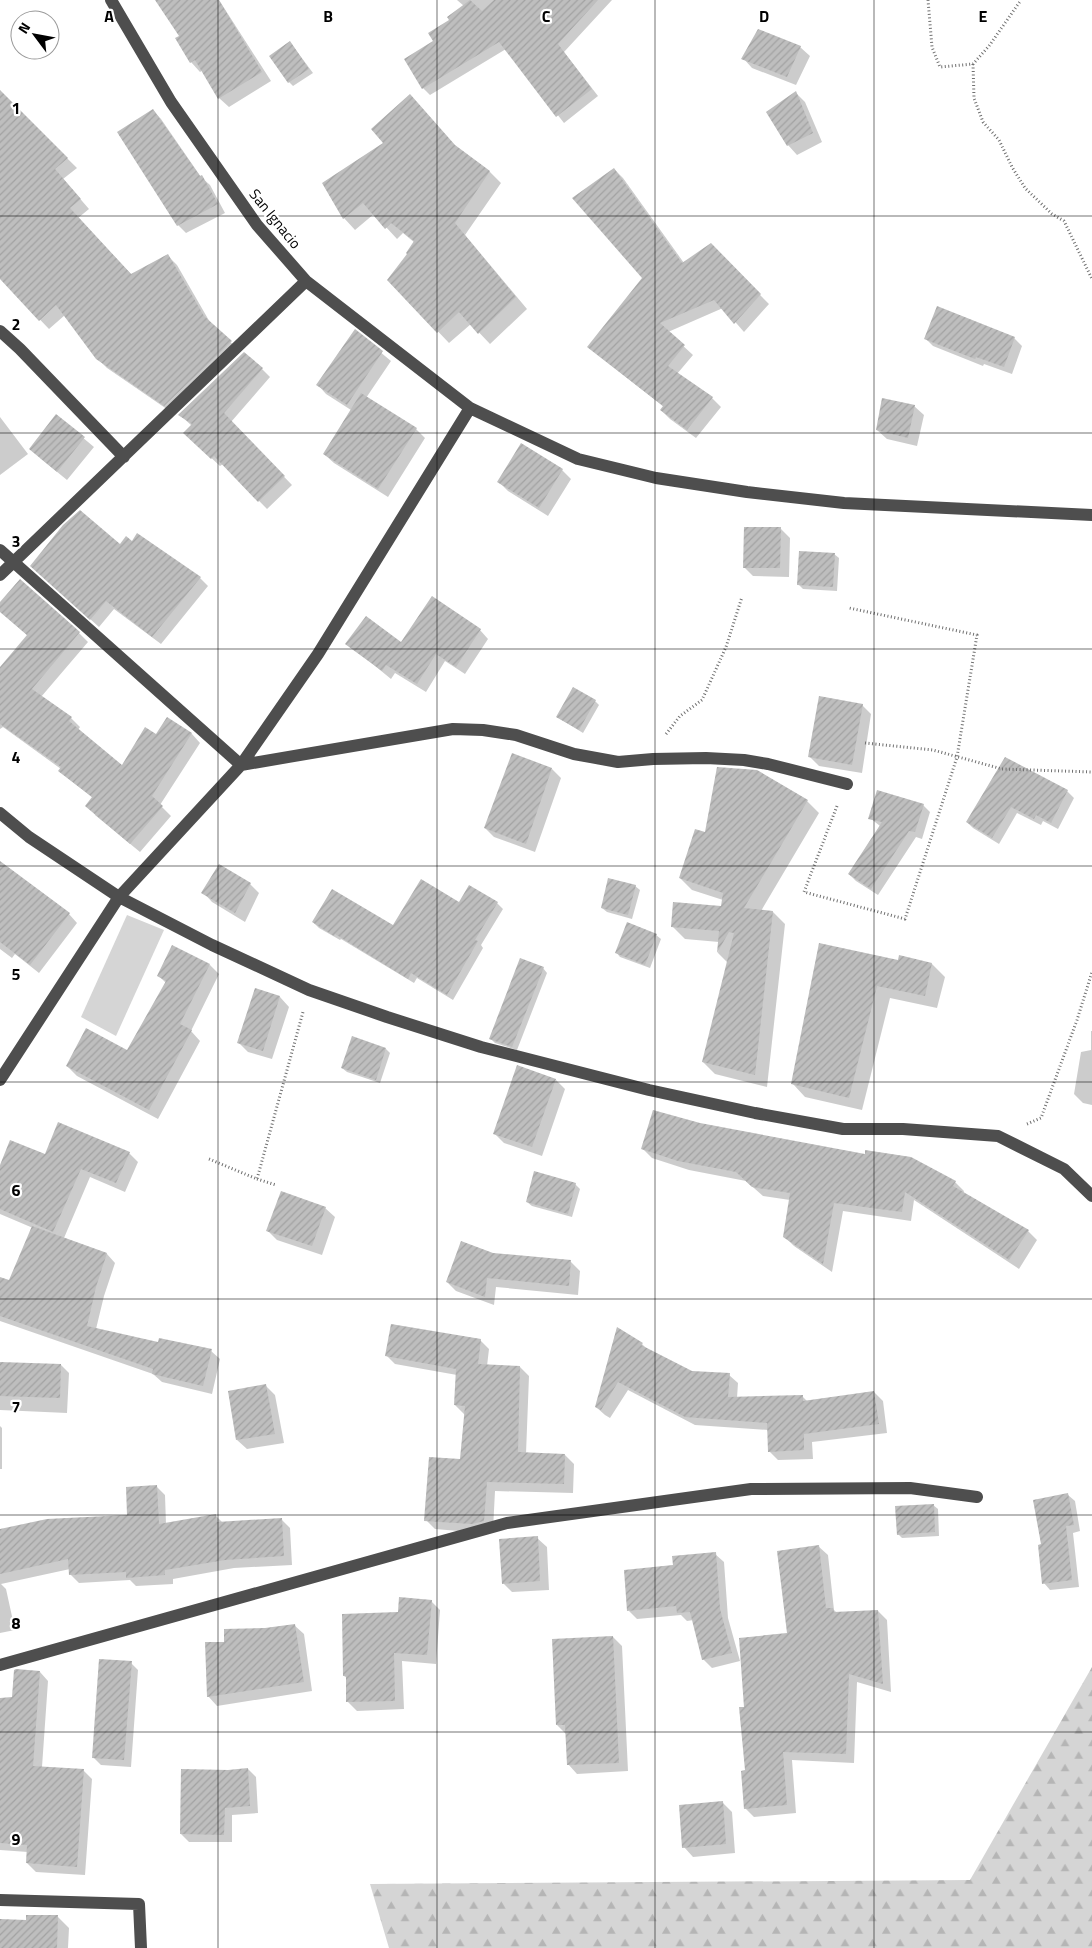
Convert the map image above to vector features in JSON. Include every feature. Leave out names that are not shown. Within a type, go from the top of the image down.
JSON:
[{"type":"street","name":"San Ignacio","points":[[111,0],[176,110],[257,225],[306,281],[470,408],[578,459],[656,478],[844,504],[1092,515]]},
{"type":"street","points":[[0,575],[306,281]]},
{"type":"street","points":[[0,331],[20,348],[124,457]]},
{"type":"street","points":[[0,1080],[4,1065],[119,897],[241,764],[318,654],[470,408]]},
{"type":"street","points":[[0,550],[241,764]]},
{"type":"street","points":[[241,764],[453,729],[483,730],[516,735],[574,754],[618,762],[706,758],[744,760],[768,764],[847,784]]},
{"type":"street","points":[[0,813],[29,837],[119,897],[212,945],[309,990],[481,1047],[649,1090],[755,1113],[844,1129],[903,1128],[998,1136],[1064,1169],[1092,1196]]},
{"type":"street","points":[[0,1665],[507,1523],[751,1489],[910,1488],[977,1497]]},
{"type":"street","points":[[0,1900],[140,1904],[140,1948]]},
{"type":"path","points":[[928,0],[932,47],[940,67],[973,64],[989,46],[1021,0]]},
{"type":"path","points":[[973,64],[974,98],[983,122],[999,140],[1025,188],[1052,214],[1064,221],[1092,279]]},
{"type":"path","points":[[653,759],[660,742],[680,716],[702,700],[726,647],[742,597]]},
{"type":"path","points":[[847,784],[804,892],[905,919],[957,757],[977,635],[849,608]]},
{"type":"path","points":[[865,743],[933,750],[1002,769],[1092,772]]},
{"type":"path","points":[[998,1136],[1041,1118],[1078,1020],[1092,972]]},
{"type":"path","points":[[257,1179],[309,990]]},
{"type":"path","points":[[209,1159],[276,1185]]},
{"type":"green space","points":[[127,915],[164,930],[116,1036],[81,1017]]},
{"type":"green space","points":[[1092,1667],[1092,1948],[389,1948],[370,1884],[970,1880]]},
{"type":"building","points":[[155,0],[219,0],[262,72],[218,99],[195,60],[190,63],[175,38],[179,36]]},
{"type":"building","points":[[470,0],[482,11],[494,0],[598,0],[558,44],[592,89],[556,117],[499,42],[422,89],[404,59],[433,41],[428,33],[449,20],[447,17]]},
{"type":"building","points":[[758,29],[801,46],[787,77],[741,59]]},
{"type":"building","points":[[290,41],[309,69],[288,83],[269,56]]},
{"type":"building","points":[[0,90],[68,158],[55,169],[81,199],[70,208],[131,274],[168,254],[204,316],[232,341],[164,406],[96,359],[56,305],[39,321],[0,279]]},
{"type":"building","points":[[796,91],[813,133],[787,146],[766,112]]},
{"type":"building","points":[[410,94],[455,145],[490,171],[455,223],[516,297],[478,334],[459,312],[437,333],[387,280],[407,254],[414,241],[391,223],[385,229],[363,203],[343,219],[322,183],[383,143],[371,129]]},
{"type":"building","points":[[153,109],[200,176],[202,175],[218,204],[177,226],[117,132]]},
{"type":"building","points":[[614,168],[682,263],[711,243],[761,294],[734,324],[714,300],[660,323],[685,345],[668,366],[713,397],[687,430],[660,410],[663,406],[587,347],[642,278],[572,198]]},
{"type":"building","points":[[937,306],[1015,337],[1004,367],[976,357],[975,359],[924,339]]},
{"type":"building","points":[[355,329],[383,351],[347,405],[316,385]]},
{"type":"building","points":[[244,352],[263,368],[224,413],[285,476],[258,502],[214,456],[211,459],[183,433],[192,424],[178,415]]},
{"type":"building","points":[[361,393],[417,428],[378,489],[323,454]]},
{"type":"building","points":[[882,398],[915,405],[908,438],[876,430]]},
{"type":"building","points":[[56,414],[85,437],[57,472],[29,449]]},
{"type":"building","points":[[521,443],[563,469],[539,508],[497,482]]},
{"type":"building","points":[[80,510],[120,544],[126,536],[132,541],[137,533],[201,577],[152,637],[106,601],[90,620],[30,566],[63,525]]},
{"type":"building","points":[[744,527],[781,527],[780,568],[743,568]]},
{"type":"building","points":[[799,551],[835,553],[833,587],[797,585]]},
{"type":"building","points":[[20,579],[80,632],[32,689],[72,717],[69,721],[122,765],[145,727],[156,734],[167,717],[192,733],[152,796],[163,806],[130,844],[85,806],[92,797],[58,771],[61,767],[0,724],[0,667],[27,635],[0,612],[0,602]]},
{"type":"building","points":[[432,596],[481,629],[456,667],[436,654],[417,684],[386,665],[382,671],[345,644],[366,616],[401,642]]},
{"type":"building","points":[[573,687],[596,700],[579,730],[556,717]]},
{"type":"building","points":[[819,696],[863,704],[852,765],[808,757]]},
{"type":"building","points":[[512,753],[552,768],[526,844],[484,828]]},
{"type":"building","points":[[1005,757],[1068,790],[1051,823],[1036,815],[1034,819],[1011,807],[992,838],[966,822]]},
{"type":"building","points":[[717,767],[757,770],[808,800],[744,908],[773,911],[755,1075],[702,1062],[734,933],[729,932],[717,953],[719,931],[671,927],[673,902],[721,906],[723,893],[679,878],[695,829],[705,832]]},
{"type":"building","points":[[877,790],[924,804],[915,832],[909,831],[871,889],[848,874],[882,822],[868,819]]},
{"type":"building","points":[[0,861],[70,913],[30,965],[0,942]]},
{"type":"building","points":[[219,864],[251,883],[235,913],[201,893]]},
{"type":"building","points":[[608,878],[636,885],[628,915],[601,908]]},
{"type":"building","points":[[421,879],[459,902],[469,885],[498,902],[475,940],[478,941],[447,995],[411,973],[408,979],[312,922],[332,889],[393,925]]},
{"type":"building","points":[[627,922],[657,934],[645,965],[615,953]]},
{"type":"building","points":[[819,943],[898,960],[899,955],[932,963],[925,996],[877,986],[849,1098],[791,1084]]},
{"type":"building","points":[[172,945],[210,964],[180,1024],[192,1030],[149,1110],[66,1066],[86,1028],[127,1050],[166,981],[157,976]]},
{"type":"building","points":[[520,958],[544,967],[512,1047],[489,1039]]},
{"type":"building","points":[[255,988],[280,996],[263,1051],[237,1043]]},
{"type":"building","points":[[352,1036],[386,1048],[376,1080],[341,1068]]},
{"type":"building","points":[[517,1065],[556,1079],[532,1147],[493,1134]]},
{"type":"building","points":[[653,1110],[700,1123],[865,1154],[865,1150],[911,1157],[956,1181],[953,1186],[1029,1230],[1009,1260],[905,1192],[902,1212],[834,1203],[823,1264],[783,1237],[790,1193],[752,1187],[736,1172],[678,1161],[641,1149]]},
{"type":"building","points":[[58,1122],[130,1152],[116,1183],[81,1169],[53,1232],[0,1209],[0,1165],[10,1140],[45,1154]]},
{"type":"building","points":[[534,1171],[576,1183],[568,1214],[526,1202]]},
{"type":"building","points":[[281,1191],[326,1207],[312,1246],[266,1231]]},
{"type":"building","points":[[32,1226],[107,1253],[96,1287],[87,1326],[158,1342],[159,1338],[212,1349],[203,1386],[152,1374],[153,1369],[0,1316],[0,1277],[9,1280]]},
{"type":"building","points":[[461,1241],[493,1253],[571,1260],[569,1286],[487,1278],[485,1297],[446,1282]]},
{"type":"building","points":[[391,1324],[481,1339],[478,1364],[520,1366],[518,1452],[565,1454],[564,1484],[487,1482],[484,1521],[472,1524],[424,1521],[429,1457],[460,1459],[465,1406],[454,1405],[456,1369],[385,1356]]},
{"type":"building","points":[[617,1327],[643,1343],[641,1345],[692,1371],[730,1373],[728,1397],[803,1395],[803,1401],[874,1391],[879,1424],[804,1434],[804,1450],[768,1452],[767,1423],[685,1417],[618,1382],[601,1410],[595,1407]]},
{"type":"building","points":[[0,1362],[61,1364],[60,1398],[0,1396]]},
{"type":"building","points":[[266,1384],[275,1434],[236,1440],[228,1391]]},
{"type":"building","points":[[157,1485],[159,1524],[216,1514],[217,1522],[282,1518],[284,1556],[225,1560],[165,1570],[165,1575],[126,1578],[126,1572],[69,1575],[68,1559],[0,1574],[0,1529],[47,1519],[127,1515],[126,1487]]},
{"type":"building","points":[[1068,1493],[1074,1525],[1066,1526],[1072,1580],[1042,1584],[1038,1545],[1041,1544],[1033,1500]]},
{"type":"building","points":[[934,1504],[935,1532],[897,1535],[895,1506]]},
{"type":"building","points":[[538,1536],[540,1581],[502,1584],[499,1539]]},
{"type":"building","points":[[819,1545],[826,1608],[833,1608],[834,1612],[878,1610],[883,1684],[849,1674],[846,1754],[783,1752],[787,1805],[744,1809],[741,1771],[745,1770],[739,1707],[744,1707],[739,1638],[787,1633],[777,1551]]},
{"type":"building","points":[[716,1552],[720,1609],[732,1653],[702,1660],[690,1612],[677,1613],[676,1606],[627,1611],[624,1570],[673,1565],[672,1556]]},
{"type":"building","points":[[399,1597],[432,1600],[427,1655],[394,1653],[395,1701],[346,1702],[346,1676],[343,1676],[342,1614],[398,1612]]},
{"type":"building","points":[[295,1624],[304,1682],[207,1697],[205,1642],[224,1642],[224,1629],[265,1628]]},
{"type":"building","points":[[613,1636],[619,1763],[567,1765],[565,1725],[556,1725],[552,1639]]},
{"type":"building","points":[[99,1659],[132,1661],[124,1760],[92,1758]]},
{"type":"building","points":[[14,1670],[40,1671],[33,1766],[84,1769],[77,1867],[26,1863],[27,1845],[0,1843],[0,1698],[12,1697]]},
{"type":"building","points":[[248,1768],[250,1806],[225,1808],[224,1835],[180,1834],[181,1769],[228,1770]]},
{"type":"building","points":[[723,1801],[726,1844],[682,1848],[679,1805]]},
{"type":"building","points":[[26,1915],[58,1915],[57,1948],[0,1948],[0,1919],[26,1920]]}]
